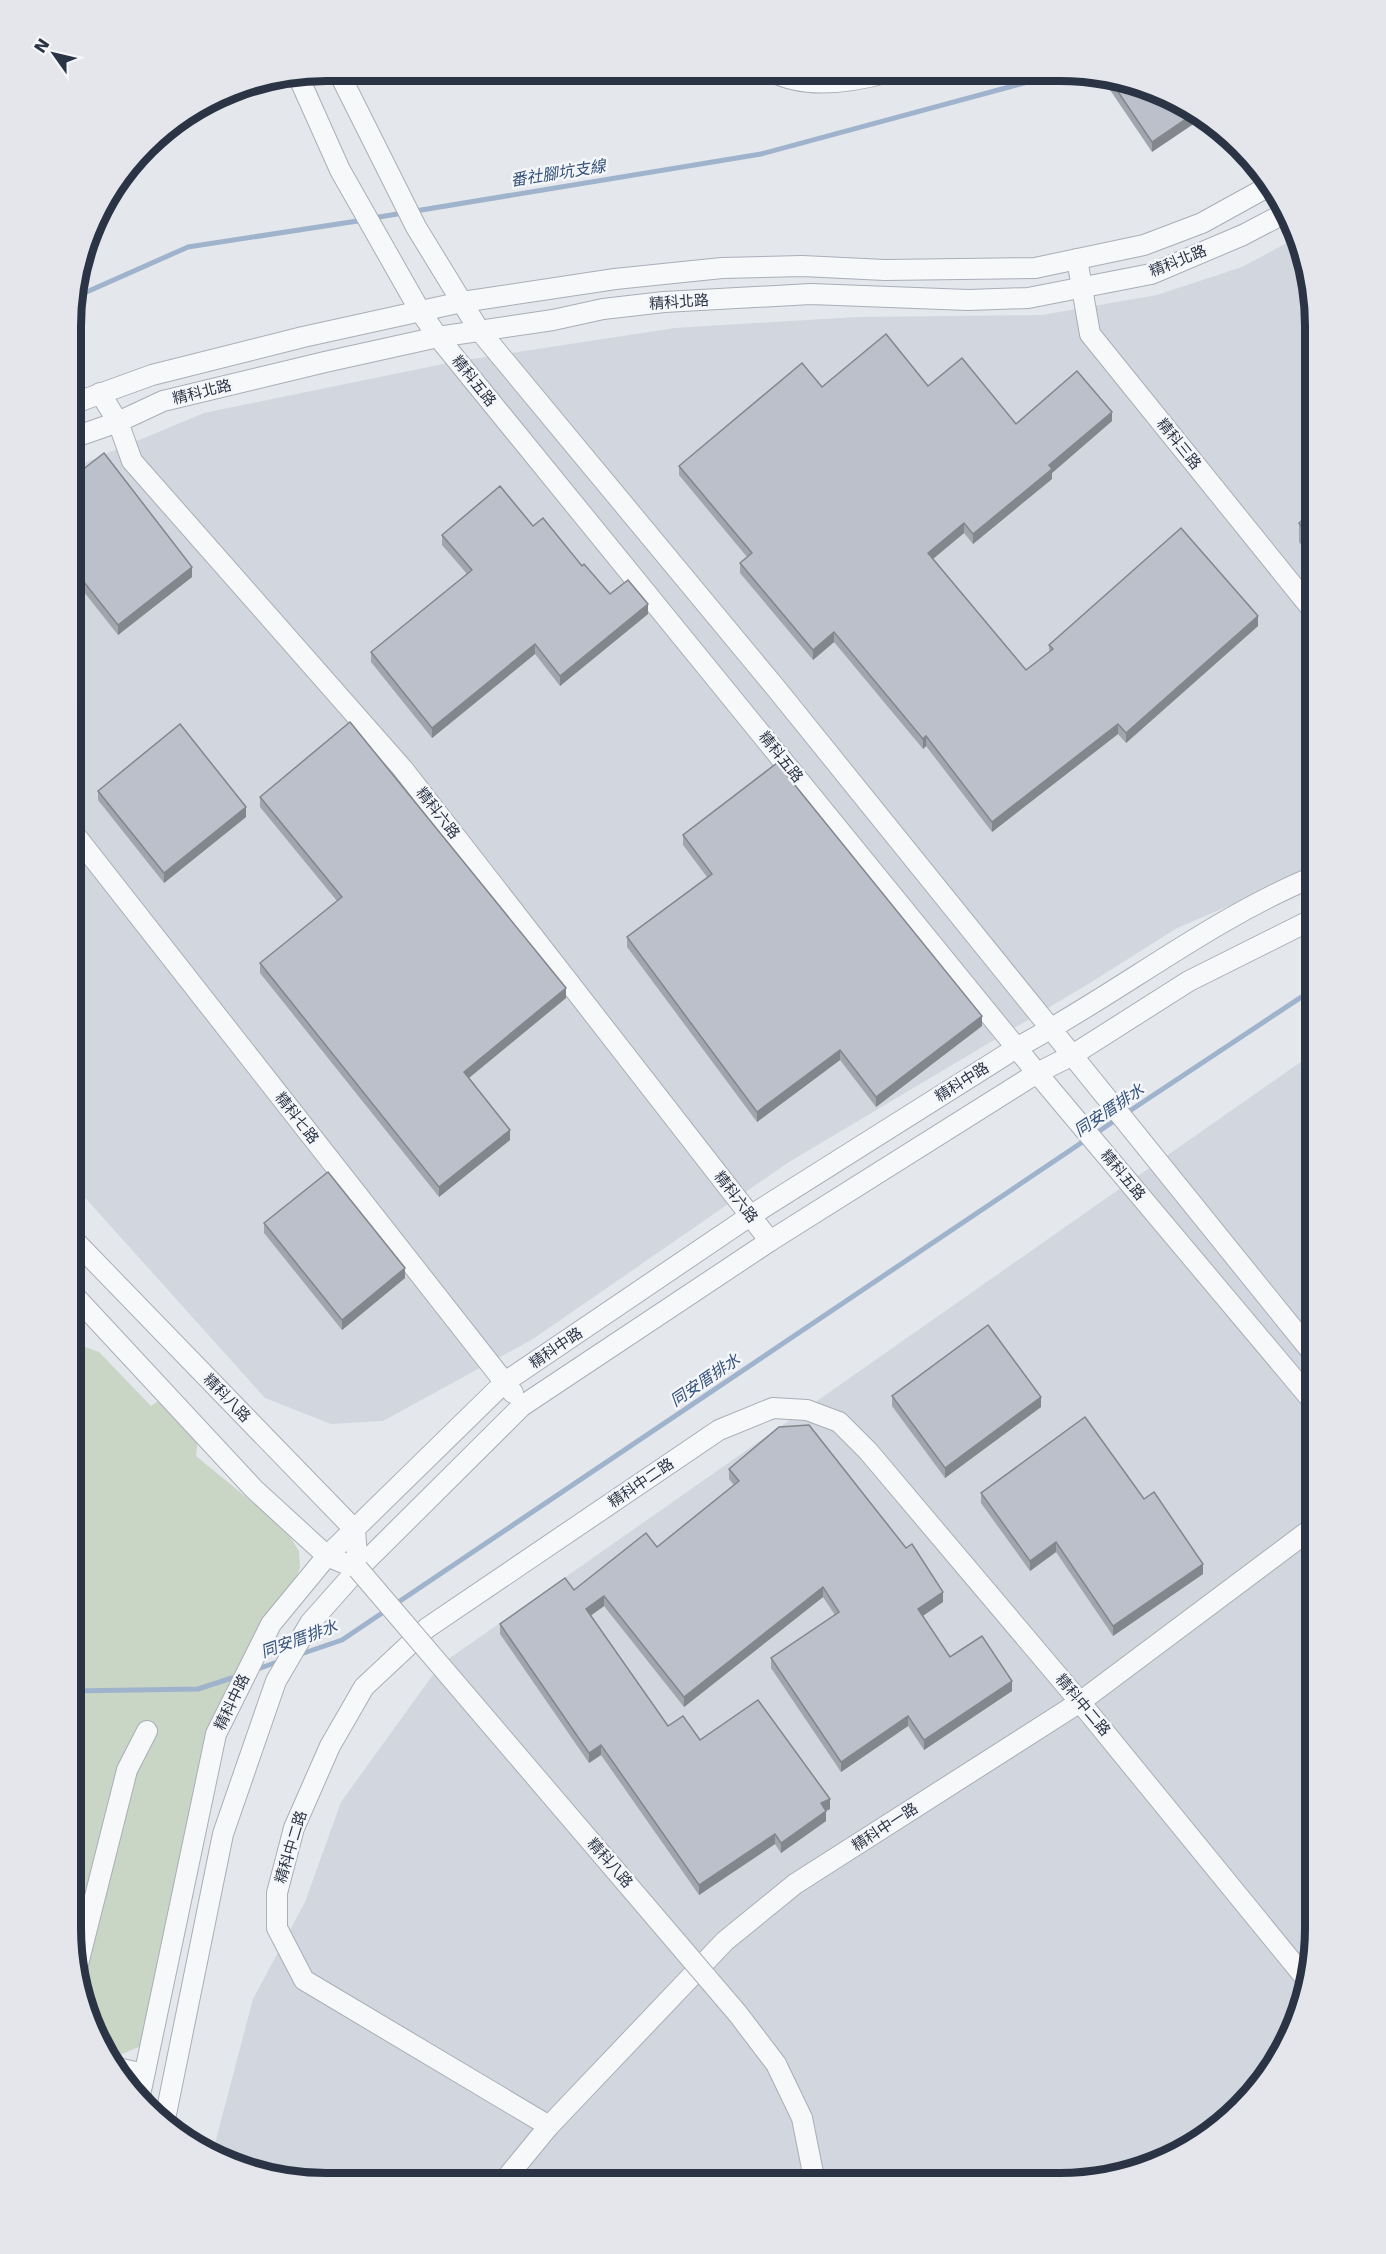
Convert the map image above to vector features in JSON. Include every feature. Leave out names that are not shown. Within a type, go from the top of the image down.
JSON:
[{"type":"street","points":[[343,81],[416,227],[478,330],[776,687],[1305,1344]]},
{"type":"street","points":[[805,81],[812,83],[839,81]]},
{"type":"street","name":"精科五路","points":[[301,83],[340,170],[420,311],[438,337],[1037,1073],[1305,1392]]},
{"type":"street","name":"精科北路","points":[[81,400],[164,372],[303,337],[462,302],[615,279],[722,268],[801,266],[885,270],[1035,268],[1144,245],[1202,223],[1263,189]]},
{"type":"street","name":"精科北路","points":[[81,435],[118,422],[164,401],[325,362],[438,337],[553,320],[603,309],[664,302],[811,294],[968,300],[1028,298],[1151,274],[1243,235],[1279,217]]},
{"type":"street","name":"精科三路","points":[[1077,259],[1080,288],[1090,334],[1305,601]]},
{"type":"street","name":"精科六路","points":[[100,393],[118,422],[132,461],[403,769],[770,1242]]},
{"type":"street","name":"精科七路","points":[[81,842],[522,1406]]},
{"type":"street","name":"精科中路","points":[[141,2089],[216,1734],[271,1624],[327,1556],[505,1382],[750,1215],[1018,1047],[1052,1029],[1227,920],[1305,880]]},
{"type":"street","name":"精科中路","points":[[166,2114],[223,1834],[276,1681],[310,1623],[358,1569],[522,1406],[770,1242],[1037,1073],[1071,1056],[1189,981],[1305,923]]},
{"type":"street","name":"精科八路","points":[[81,1248],[355,1530]]},
{"type":"street","name":"精科八路","points":[[81,1303],[254,1489],[327,1556],[358,1569],[738,2014],[776,2064],[802,2118],[813,2173]]},
{"type":"street","name":"精科中二路","points":[[549,2126],[304,1980],[277,1928],[277,1893],[294,1828],[330,1746],[364,1687],[427,1628],[719,1430],[773,1408],[807,1410],[838,1422],[868,1451],[1080,1702],[1301,1972]]},
{"type":"street","points":[[355,1530],[358,1569]]},
{"type":"street","name":"精科中一路","points":[[510,2173],[549,2126],[725,1941],[795,1884],[1080,1702],[1305,1533]]},
{"type":"street","points":[[82,1947],[127,1770],[147,1731]]},
{"type":"street","points":[[127,2070],[144,2074]]},
{"type":"shaded area","points":[[1290,241],[1297,262],[1303,294],[1305,326],[1305,873],[1177,928],[1090,983],[789,1162],[533,1339],[383,1421],[331,1424],[265,1398],[81,1193],[81,467],[89,461],[204,413],[453,362],[675,328],[857,317],[1042,315],[1157,295],[1242,267]]},
{"type":"shaded area","points":[[1305,1059],[1305,1928],[1303,1960],[1292,2007],[1280,2036],[1264,2064],[1244,2090],[1222,2112],[1196,2132],[1168,2148],[1124,2165],[1092,2171],[1060,2173],[326,2173],[294,2171],[262,2165],[214,2146],[253,1999],[305,1902],[341,1802],[440,1665]]},
{"type":"green space","points":[[81,1346],[99,1352],[151,1406],[172,1391],[200,1424],[196,1456],[285,1529],[299,1551],[300,1568],[240,1684],[141,2046],[122,2054],[115,2053],[106,2036],[89,1992],[83,1960],[81,1928]]},
{"type":"building","points":[[1115,87],[1154,100],[1188,117],[1152,142]]},
{"type":"building","points":[[886,334],[928,386],[962,358],[1016,424],[1077,371],[1112,412],[1049,465],[1052,469],[973,534],[964,523],[928,553],[1026,670],[1053,649],[1049,645],[1181,528],[1258,616],[1126,733],[1118,724],[992,822],[926,736],[923,739],[834,632],[813,650],[740,563],[752,553],[679,466],[802,363],[822,387]]},
{"type":"building","points":[[104,453],[192,567],[118,625],[81,578],[81,471]]},
{"type":"building","points":[[500,486],[533,526],[543,518],[582,566],[584,564],[610,594],[628,580],[648,604],[560,676],[535,644],[432,728],[371,652],[472,570],[442,535]]},
{"type":"building","points":[[1305,518],[1305,531],[1299,523]]},
{"type":"building","points":[[350,722],[566,988],[464,1072],[510,1130],[439,1187],[260,963],[342,897],[260,797]]},
{"type":"building","points":[[180,724],[246,807],[164,873],[98,791]]},
{"type":"building","points":[[777,763],[982,1016],[876,1097],[840,1050],[757,1112],[627,937],[712,874],[683,835]]},
{"type":"building","points":[[328,1172],[405,1268],[342,1320],[264,1223]]},
{"type":"building","points":[[988,1325],[1041,1397],[945,1468],[892,1396]]},
{"type":"building","points":[[1085,1417],[1144,1499],[1154,1492],[1203,1564],[1113,1626],[1056,1542],[1030,1561],[981,1493]]},
{"type":"building","points":[[809,1425],[906,1548],[912,1544],[943,1592],[918,1609],[950,1657],[982,1636],[1012,1681],[924,1740],[908,1716],[841,1762],[771,1658],[839,1612],[823,1587],[684,1697],[604,1596],[586,1609],[668,1726],[683,1716],[700,1740],[758,1700],[830,1799],[821,1803],[826,1811],[781,1843],[775,1834],[699,1885],[601,1745],[589,1753],[500,1624],[565,1578],[574,1590],[646,1533],[657,1547],[739,1481],[729,1469],[779,1427]]},
{"type":"waterway","name":"番社腳坑支線","points":[[373,218],[761,154],[1032,81]]},
{"type":"waterway","name":"番社腳坑支線","points":[[83,294],[188,247],[364,220]]},
{"type":"waterway","name":"同安厝排水","points":[[1125,1114],[1305,995]]},
{"type":"waterway","name":"同安厝排水","points":[[1095,1134],[1117,1119]]},
{"type":"waterway","name":"同安厝排水","points":[[298,1655],[342,1640],[1087,1139]]},
{"type":"waterway","name":"同安厝排水","points":[[255,1670],[280,1661]]},
{"type":"waterway","name":"同安厝排水","points":[[81,1691],[198,1689],[238,1676]]}]
